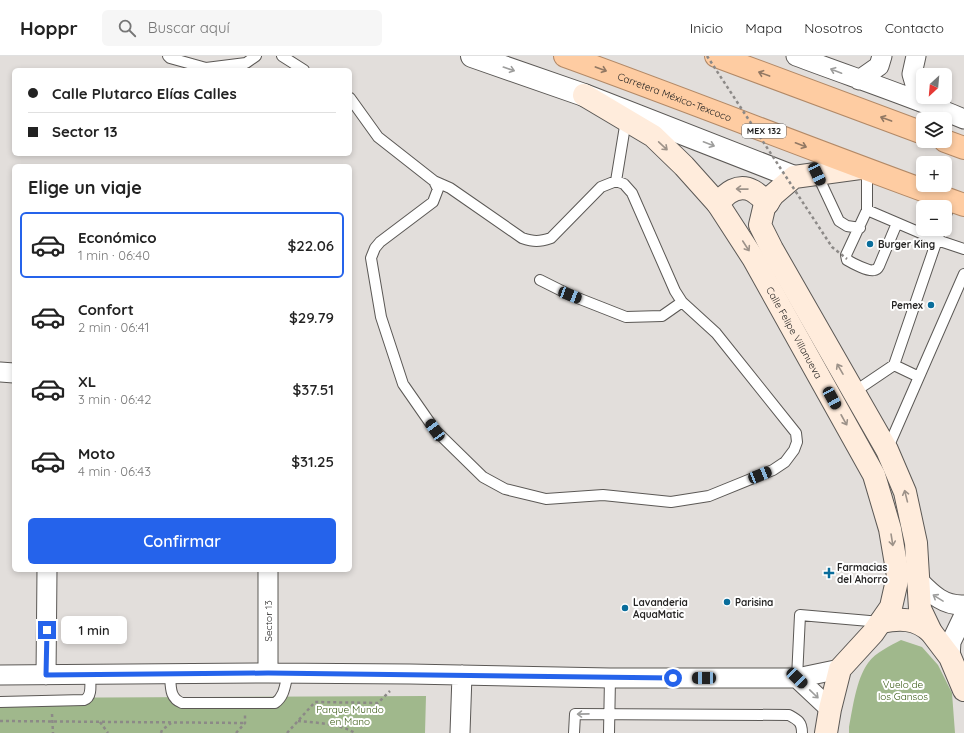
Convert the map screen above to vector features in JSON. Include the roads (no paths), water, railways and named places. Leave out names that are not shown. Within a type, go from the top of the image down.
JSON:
[{"type":"highway","name":"Carretera México-Texcoco","points":[[565,56],[864,169],[953,208]]},
{"type":"highway","points":[[716,56],[916,130]]},
{"type":"highway","points":[[952,144],[964,148]]},
{"type":"main road","name":"Calle Felipe Villanueva","points":[[584,95],[653,136],[684,166],[718,204],[753,258],[874,475],[890,529],[898,576],[891,607],[873,633],[840,669],[830,709],[826,733]]},
{"type":"main road","points":[[794,177],[864,169]]},
{"type":"main road","name":"Calle Felipe Villanueva","points":[[794,177],[773,195],[764,208],[760,226],[887,450],[905,492],[916,543],[920,609],[931,632],[950,657],[964,690]]},
{"type":"main road","points":[[718,204],[724,196],[733,190],[744,188],[752,191],[768,203]]},
{"type":"main road","points":[[881,622],[895,619],[911,620],[925,627],[931,632]]},
{"type":"street","points":[[472,56],[584,95],[794,177]]},
{"type":"street","points":[[796,56],[916,100]]},
{"type":"street","points":[[859,80],[879,66],[882,56]]},
{"type":"street","points":[[916,56],[912,74],[916,88]]},
{"type":"street","points":[[927,104],[964,119]]},
{"type":"street","points":[[0,372],[12,373]]},
{"type":"street","points":[[46,675],[47,572]]},
{"type":"street","name":"Sector 13","points":[[268,572],[268,673]]},
{"type":"street","points":[[918,580],[931,594],[944,602],[964,605]]},
{"type":"street","points":[[950,657],[951,642],[964,615]]},
{"type":"street","points":[[0,675],[288,673],[462,674],[610,678],[797,678],[840,669]]},
{"type":"street","points":[[460,733],[462,674]]},
{"type":"street","points":[[797,678],[830,709]]},
{"type":"lane","points":[[168,56],[170,58],[206,68],[246,63],[256,56]]},
{"type":"lane","points":[[282,56],[301,68]]},
{"type":"lane","points":[[352,101],[378,137],[434,181],[450,188],[522,238],[532,242],[543,241],[551,238],[600,186],[616,180],[624,184],[632,193],[675,291],[682,302],[716,333],[796,433],[797,442],[794,450],[785,462],[773,470],[709,496],[671,502],[603,495],[546,499],[505,489],[483,477],[435,430],[403,384],[381,317],[371,258],[375,248],[380,242],[432,202],[438,189],[434,181]]},
{"type":"lane","points":[[616,180],[626,120]]},
{"type":"lane","points":[[864,169],[867,210],[860,228],[846,255],[847,260],[872,271],[875,270],[879,266],[897,223]]},
{"type":"lane","points":[[817,174],[839,221],[848,226],[860,228]]},
{"type":"lane","points":[[867,210],[937,240],[964,249]]},
{"type":"lane","points":[[854,392],[894,366],[938,236]]},
{"type":"lane","points":[[887,450],[964,274]]},
{"type":"lane","points":[[540,280],[570,295],[626,317],[662,316],[682,302]]},
{"type":"lane","points":[[894,366],[919,377]]},
{"type":"lane","points":[[797,678],[800,615],[881,622]]},
{"type":"lane","points":[[170,674],[172,697],[182,704],[275,702],[283,695],[288,673]]},
{"type":"lane","points":[[0,702],[84,700],[90,695],[90,675]]},
{"type":"lane","points":[[610,678],[610,733]]},
{"type":"lane","points":[[574,733],[575,714],[789,715],[796,719],[802,726],[802,733]]},
{"type":"place","name":"Burger King","points":[[870,244]]},
{"type":"place","name":"Pemex","points":[[931,305]]},
{"type":"place","name":"Farmacias del Ahorro","points":[[829,573]]},
{"type":"place","name":"Parisina","points":[[727,602]]},
{"type":"place","name":"Lavanderia AquaMatic","points":[[625,608]]},
{"type":"park label","name":"Vuelo de los Gansos","points":[[903,690]]},
{"type":"park label","name":"Parque Mundo en Mano","points":[[350,714]]}]
